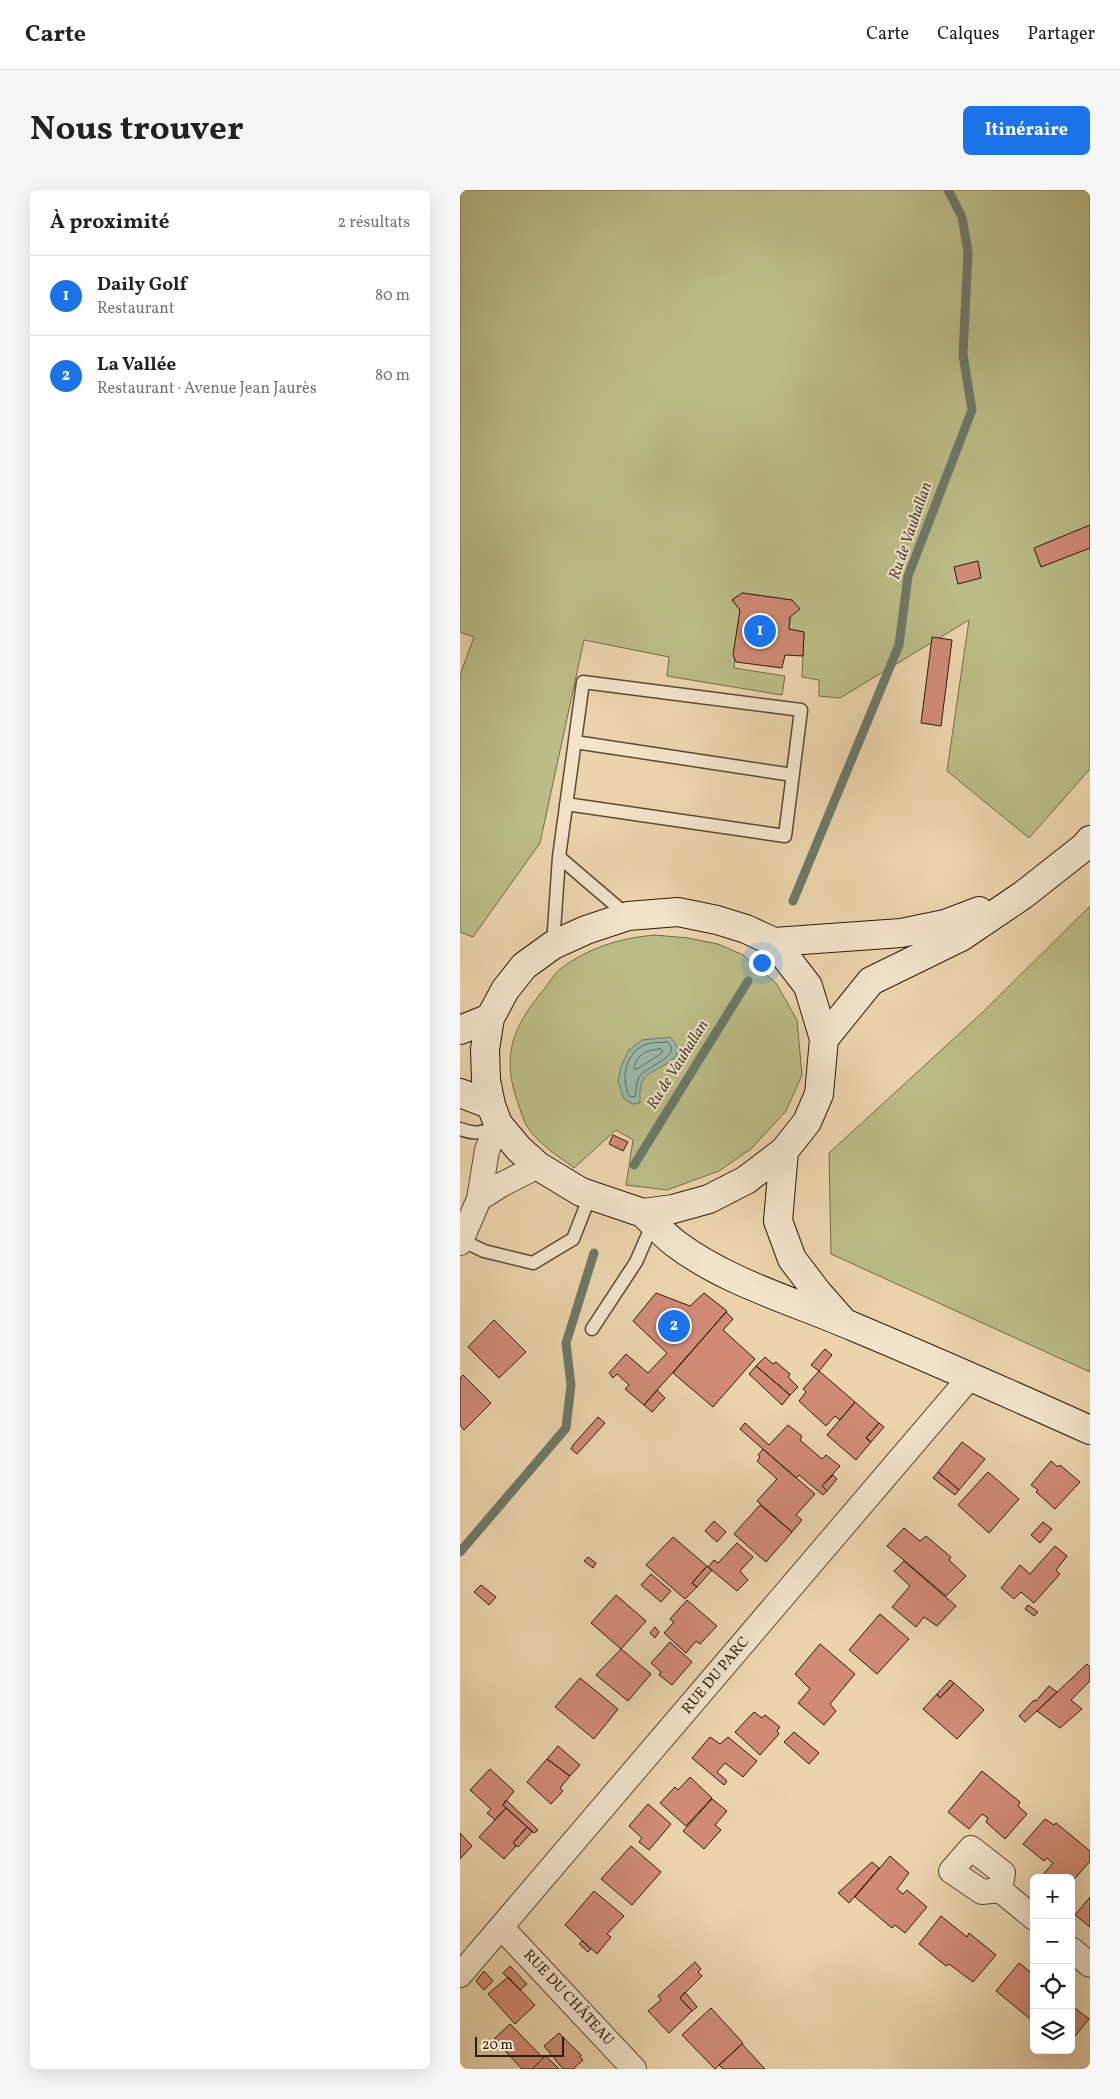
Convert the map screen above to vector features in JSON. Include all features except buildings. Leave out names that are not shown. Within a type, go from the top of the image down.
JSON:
[{"type":"main road","points":[[824,1039],[871,981],[961,937],[1023,895],[1084,847],[1090,840]]},
{"type":"main road","points":[[774,942],[901,933],[945,924],[1023,895]]},
{"type":"main road","points":[[494,1115],[486,1080],[485,1049],[490,1018],[514,978],[524,966],[553,945],[586,930],[628,916],[678,912],[727,923],[746,929],[774,942],[808,986],[824,1039],[819,1094],[807,1122],[784,1151],[746,1180],[709,1199],[648,1218]]},
{"type":"main road","points":[[460,1030],[490,1018]]},
{"type":"main road","points":[[460,1092],[494,1115],[519,1149],[538,1166],[590,1196],[648,1218],[675,1244],[707,1264],[752,1286],[844,1322],[971,1376],[1090,1430]]},
{"type":"main road","points":[[784,1151],[778,1221],[792,1259],[818,1293],[844,1322]]},
{"type":"street","points":[[461,1241],[479,1199],[494,1115]]},
{"type":"street","points":[[479,1199],[538,1166]]},
{"type":"street","name":"RUE DU PARC","points":[[460,1974],[971,1376]]},
{"type":"street","points":[[1000,1890],[1030,1915]]},
{"type":"street","name":"RUE DU CHÂTEAU","points":[[502,1927],[634,2069]]},
{"type":"street","points":[[1075,1952],[1090,1965]]},
{"type":"lane","points":[[553,945],[559,856],[566,804],[575,742],[583,682],[801,710],[785,836],[566,804]]},
{"type":"lane","points":[[575,742],[793,775]]},
{"type":"lane","points":[[559,856],[628,916]]},
{"type":"lane","points":[[460,1129],[478,1134],[485,1132],[494,1115]]},
{"type":"lane","points":[[461,1241],[484,1252],[533,1263],[573,1239],[590,1196]]},
{"type":"lane","points":[[592,1329],[636,1262],[648,1218]]},
{"type":"green space","points":[[460,190],[1090,190],[1090,769],[1029,838],[947,771],[969,620],[840,698],[819,696],[819,680],[802,677],[804,632],[789,629],[792,600],[742,593],[732,600],[740,610],[734,668],[785,676],[782,695],[667,676],[669,657],[584,640],[540,843],[473,937],[460,932],[460,675],[474,637],[460,632]]},
{"type":"green space","points":[[1090,906],[1090,1372],[831,1254],[829,1153],[983,1012]]},
{"type":"green space","points":[[655,935],[688,938],[718,944],[743,955],[776,983],[797,1020],[802,1075],[786,1111],[751,1149],[719,1171],[667,1190],[626,1185],[633,1140],[616,1130],[574,1168],[543,1145],[526,1125],[522,1116],[513,1087],[510,1059],[516,1033],[522,1020],[559,970],[570,962],[604,945]]},
{"type":"water","points":[[670,1037],[676,1045],[677,1052],[675,1057],[649,1074],[642,1081],[640,1103],[633,1104],[624,1099],[618,1081],[621,1066],[629,1050],[642,1040]]},
{"type":"waterway","name":"Ru de Vauhallan","points":[[793,901],[899,645],[908,576],[972,410],[963,355],[968,252],[962,217],[948,190]]},
{"type":"waterway","name":"Ru de Vauhallan","points":[[634,1165],[748,981]]},
{"type":"waterway","name":"Ru de Vauhallan","points":[[460,1552],[566,1428],[571,1385],[566,1343],[594,1253]]},
{"type":"place","name":"Daily Golf","points":[[760,631]]},
{"type":"place","name":"La Vallée","points":[[674,1326]]}]
